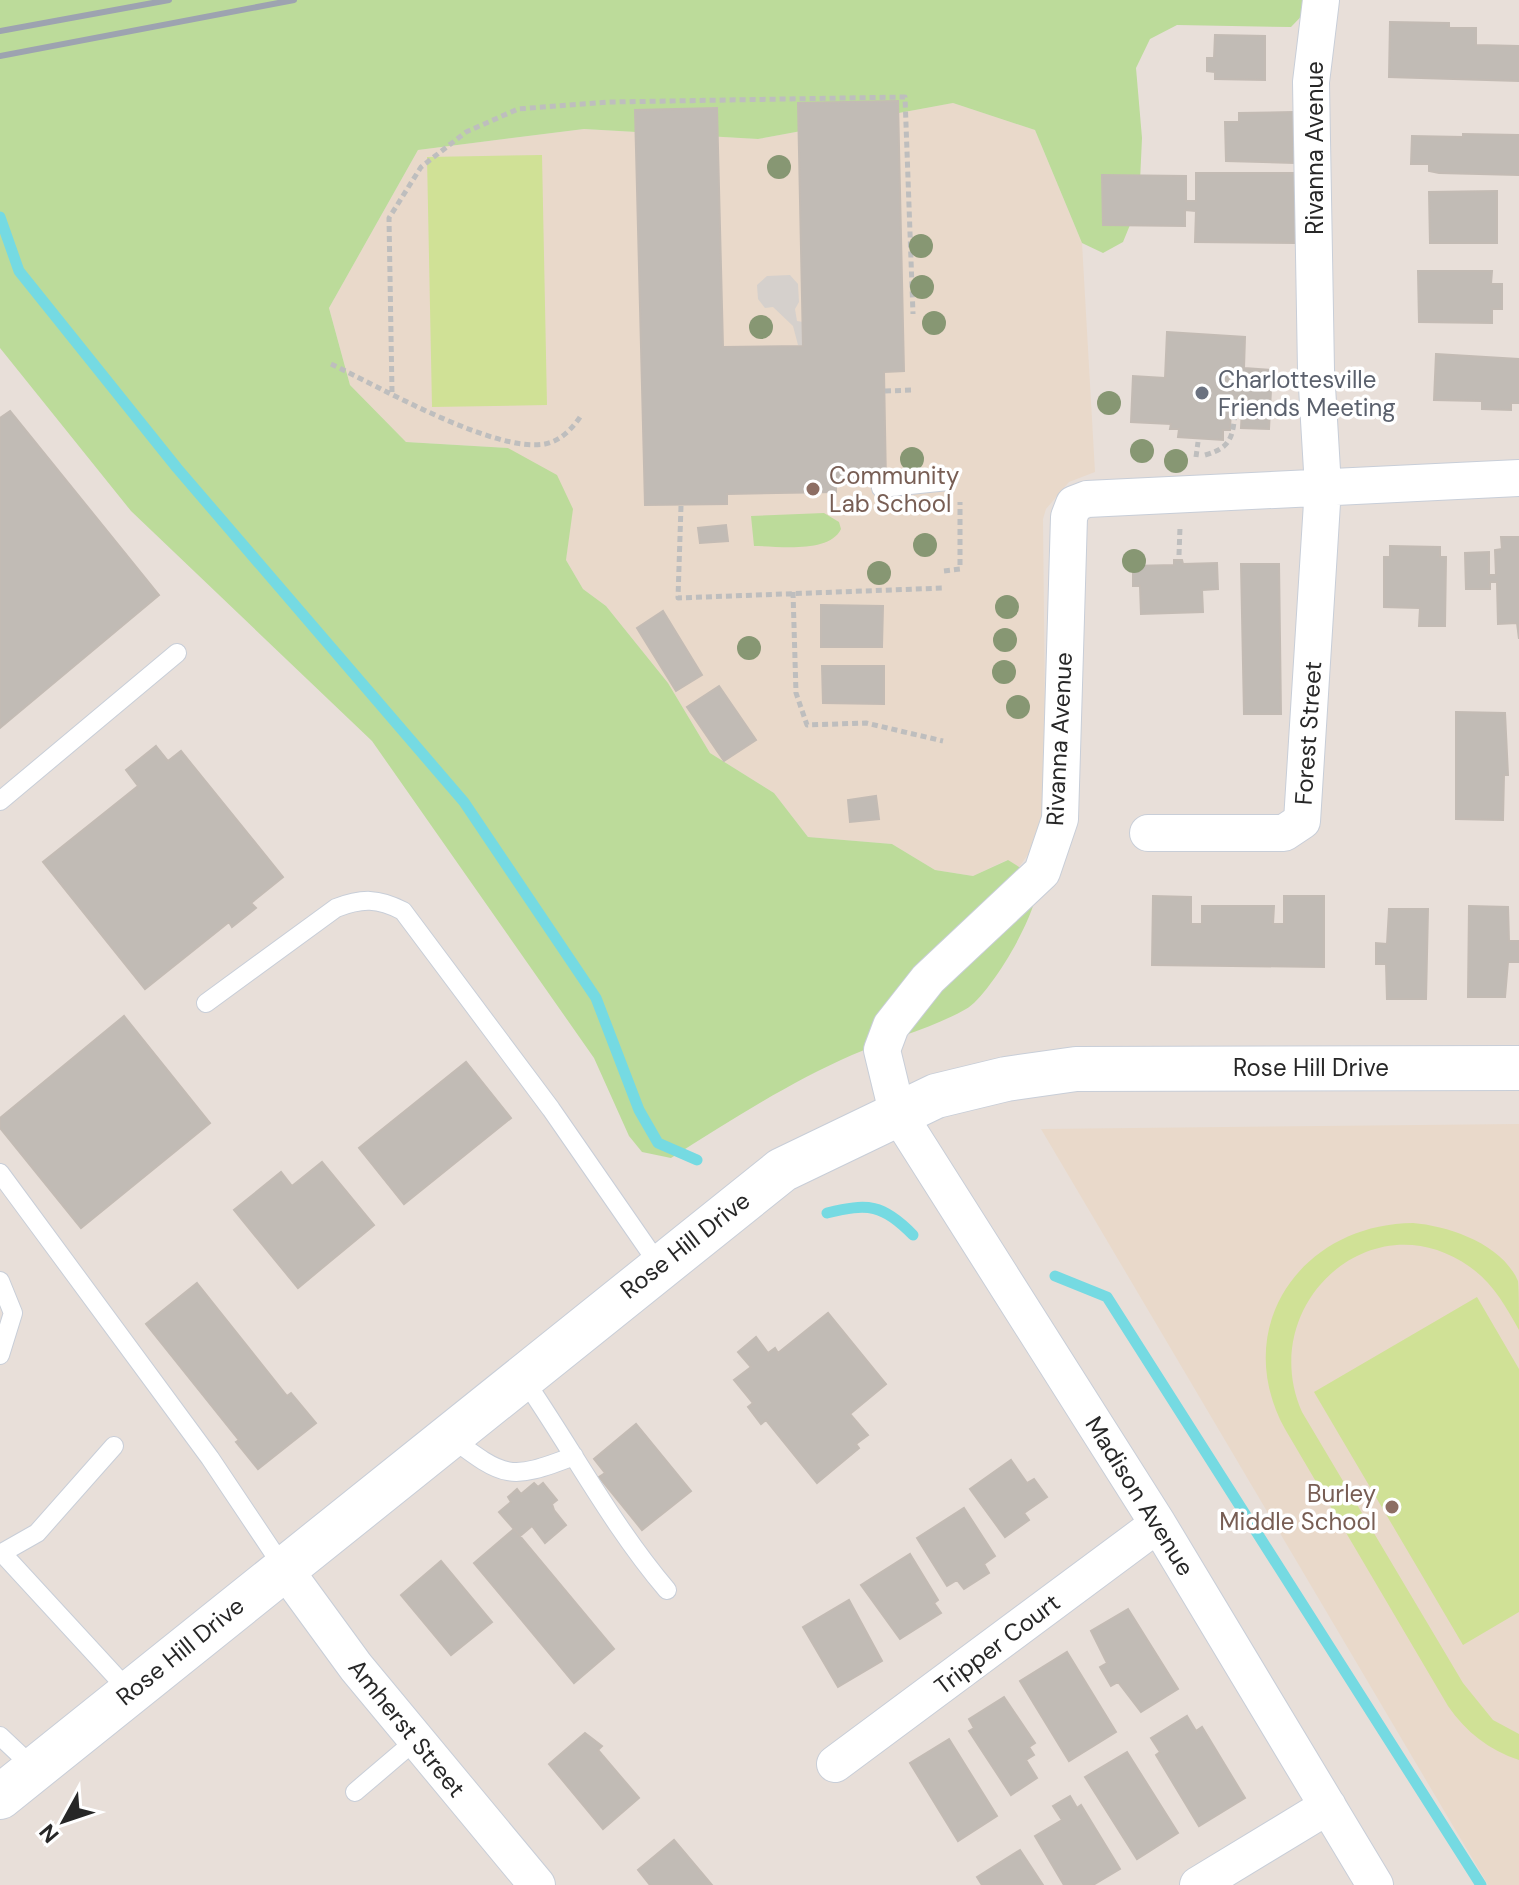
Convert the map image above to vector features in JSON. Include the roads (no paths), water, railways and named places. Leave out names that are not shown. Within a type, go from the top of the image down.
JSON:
[{"type":"street","name":"Rivanna Avenue","points":[[897,1112],[882,1050],[891,1026],[928,979],[1042,872],[1060,819],[1069,517],[1074,504],[1087,499],[1323,487],[1316,370],[1311,82],[1321,0]]},
{"type":"street","points":[[1323,487],[1519,478]]},
{"type":"street","name":"Forest Street","points":[[1148,833],[1284,833],[1302,821],[1323,487]]},
{"type":"street","name":"Rose Hill Drive","points":[[0,1797],[659,1265],[782,1170],[897,1112],[936,1096],[1006,1079],[1076,1069],[1519,1068]]},
{"type":"street","name":"Madison Avenue","points":[[897,1112],[1158,1524],[1375,1885]]},
{"type":"street","name":"Tripper Court","points":[[835,1764],[1158,1524]]},
{"type":"street","name":"Amherst Street","points":[[283,1567],[356,1667],[537,1885]]},
{"type":"street","points":[[1198,1885],[1328,1806]]},
{"type":"lane","points":[[881,488],[948,481]]},
{"type":"lane","points":[[0,801],[177,653]]},
{"type":"lane","points":[[206,1003],[336,908],[357,900],[383,901],[403,911],[551,1109],[659,1265]]},
{"type":"lane","points":[[0,1173],[210,1458],[283,1567]]},
{"type":"lane","points":[[0,1281],[13,1313],[0,1355]]},
{"type":"lane","points":[[522,1375],[632,1548],[667,1590]]},
{"type":"lane","points":[[448,1435],[493,1469],[530,1473],[574,1456]]},
{"type":"lane","points":[[114,1446],[37,1533],[2,1554],[130,1692]]},
{"type":"lane","points":[[0,1736],[35,1769]]},
{"type":"lane","points":[[355,1792],[416,1740]]},
{"type":"waterway","points":[[0,217],[19,271],[177,468],[464,802],[596,998],[639,1110],[658,1143],[697,1160]]},
{"type":"waterway","points":[[827,1213],[864,1207],[874,1209],[893,1217],[913,1235]]},
{"type":"waterway","points":[[1055,1276],[1107,1297],[1481,1885]]},
{"type":"railway","points":[[0,31],[169,0]]},
{"type":"railway","points":[[0,56],[294,0]]},
{"type":"place","name":"Charlottesville Friends Meeting","points":[[1202,393]]},
{"type":"place","name":"Community Lab School","points":[[813,489]]},
{"type":"place","name":"Burley Middle School","points":[[1392,1507]]}]
